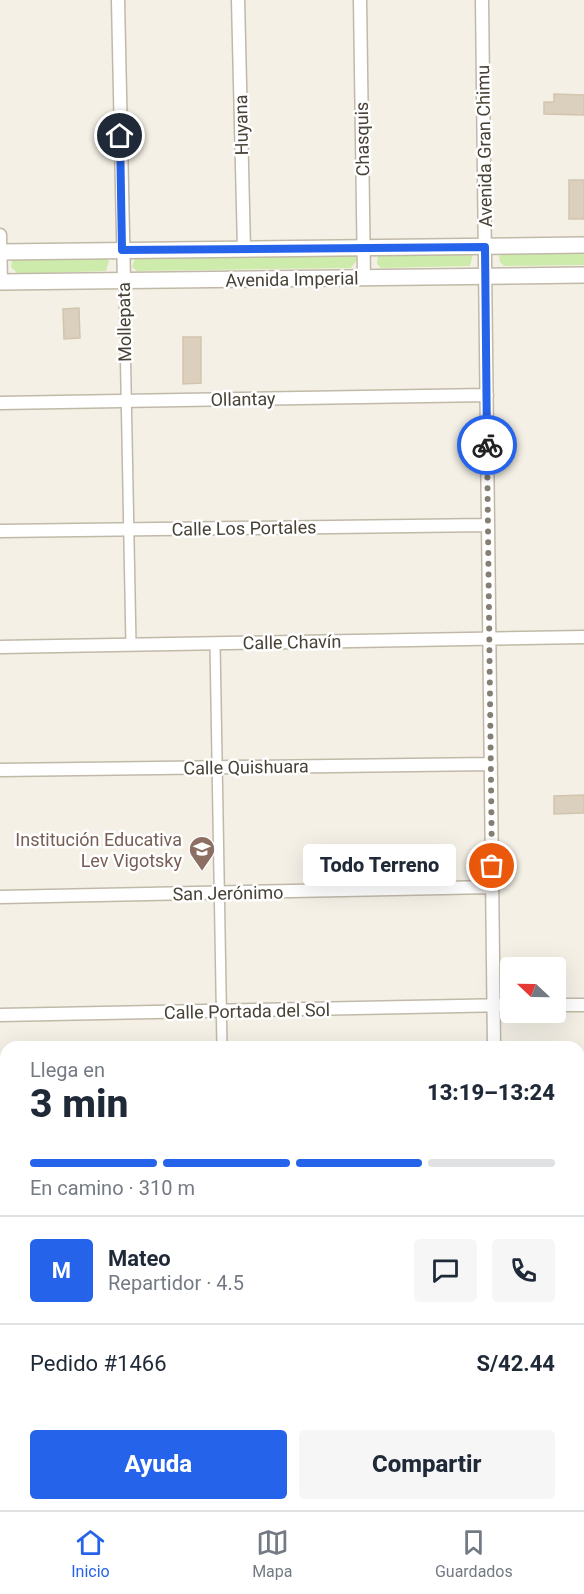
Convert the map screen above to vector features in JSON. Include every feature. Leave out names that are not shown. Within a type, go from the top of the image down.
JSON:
[{"type":"street","name":"Mollepata","points":[[117,0],[131,645]]},
{"type":"street","name":"Huyana","points":[[238,0],[244,249]]},
{"type":"street","name":"Chasquis","points":[[360,0],[364,278]]},
{"type":"street","name":"Avenida Gran Chimu","points":[[482,0],[494,1041]]},
{"type":"street","points":[[0,235],[1,282]]},
{"type":"street","name":"Avenida Imperial","points":[[0,252],[584,245]]},
{"type":"street","name":"Avenida Imperial","points":[[1,282],[584,275]]},
{"type":"street","name":"Ollantay","points":[[0,403],[487,395]]},
{"type":"street","name":"Calle Los Portales","points":[[0,531],[488,525]]},
{"type":"street","name":"Calle Chavín","points":[[0,647],[584,637]]},
{"type":"street","points":[[215,643],[222,1041]]},
{"type":"street","name":"Calle Quishuara","points":[[0,770],[491,764]]},
{"type":"street","name":"San Jerónimo","points":[[0,897],[493,887]]},
{"type":"street","name":"Calle Portada del Sol","points":[[0,1015],[500,1005]]},
{"type":"street","points":[[566,1005],[584,1005]]},
{"type":"green space","points":[[505,250],[584,250],[584,265],[504,266],[499,256]]},
{"type":"green space","points":[[383,252],[473,254],[470,266],[381,268],[377,264],[378,256]]},
{"type":"green space","points":[[136,255],[356,255],[357,260],[351,268],[137,271],[132,267]]},
{"type":"green space","points":[[16,257],[107,258],[109,261],[106,271],[18,274],[11,267]]},
{"type":"building","points":[[554,94],[584,95],[584,115],[544,114],[544,102],[554,102]]},
{"type":"building","points":[[569,180],[584,180],[584,219],[569,219]]},
{"type":"building","points":[[79,308],[80,338],[64,339],[63,309]]},
{"type":"building","points":[[183,337],[201,337],[201,383],[183,384]]},
{"type":"building","points":[[584,795],[584,813],[554,814],[554,796]]},
{"type":"way so far","points":[[487,445],[492,866]]},
{"type":"place","name":"Todo Terreno","points":[[492,866]]},
{"type":"place","name":"Institución Educativa Lev Vigotsky","points":[[202,872]]},
{"type":"route","points":[[120,136],[122,250],[485,247],[487,445]]}]
